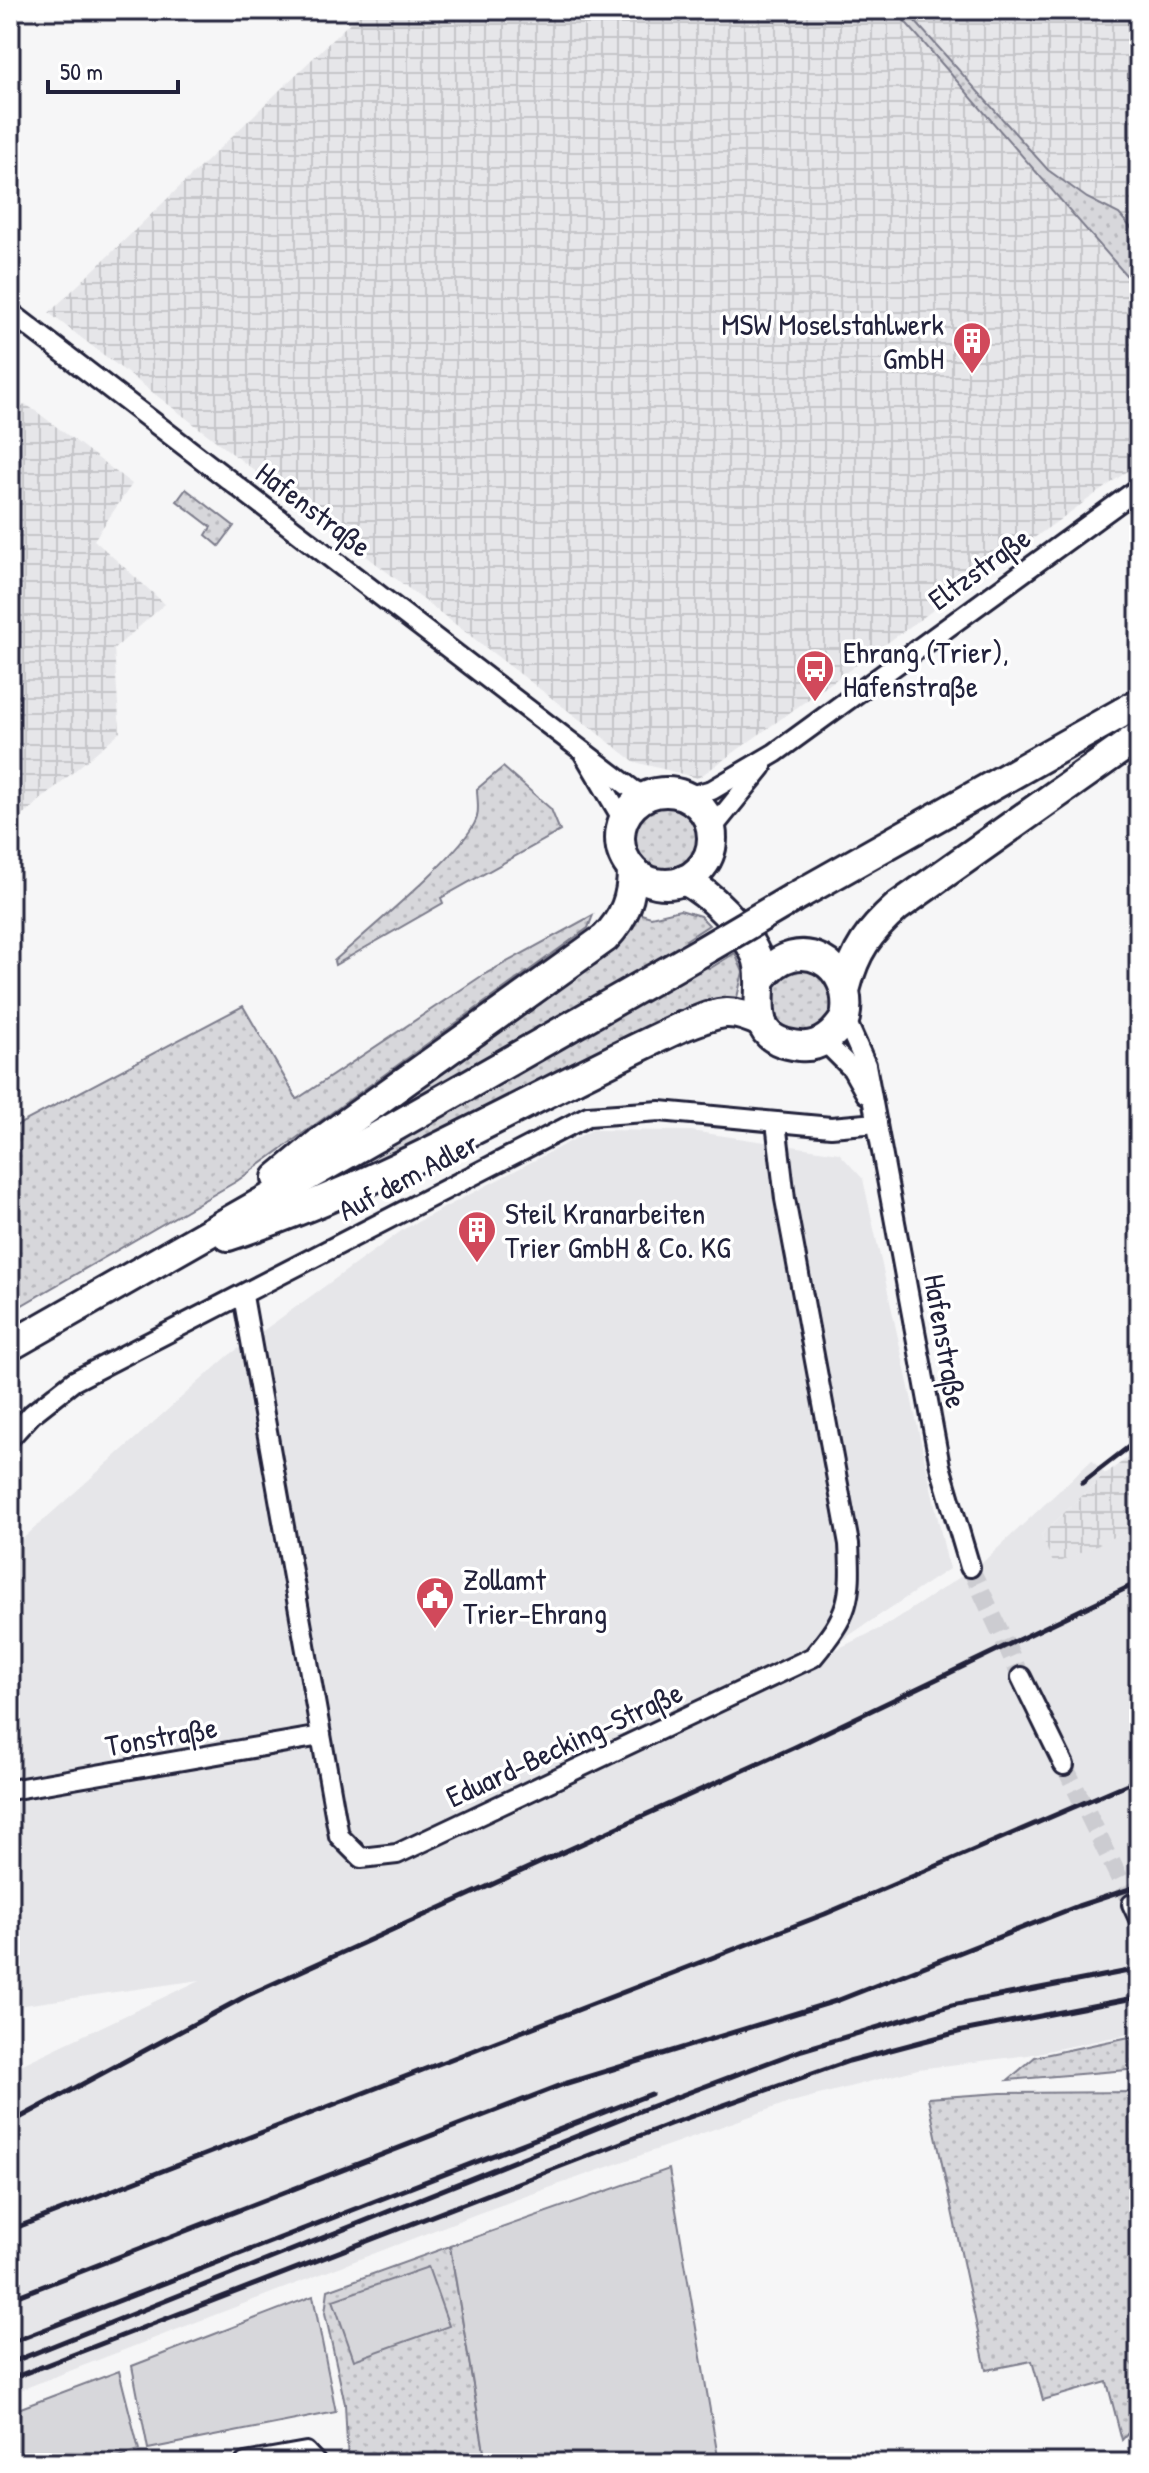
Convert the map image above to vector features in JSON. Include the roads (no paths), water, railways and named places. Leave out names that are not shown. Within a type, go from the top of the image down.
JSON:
[{"type":"main road","points":[[10,1346],[1139,703]]},
{"type":"main road","points":[[170,1254],[296,1213],[681,1027],[729,1011],[740,1011],[762,1023],[773,1036],[789,1045],[807,1046],[824,1041],[845,1018],[846,987],[853,958],[867,934],[897,907],[1139,736]]},
{"type":"main road","points":[[204,1235],[319,1143],[605,938],[624,916],[632,890],[632,870],[620,846],[623,820],[646,797],[673,793],[686,797],[702,811],[720,884],[778,950],[793,956],[809,956],[825,961],[838,972],[846,987]]},
{"type":"main road","points":[[632,870],[656,883],[684,880],[699,869],[710,841]]},
{"type":"main road","points":[[684,880],[695,886],[739,929],[755,952],[763,977],[757,1008],[762,1023]]},
{"type":"main road","points":[[763,977],[776,963],[793,956]]},
{"type":"street","name":"Hafenstraße","points":[[10,312],[646,797]]},
{"type":"street","name":"Eltzstraße","points":[[686,797],[712,790],[775,753],[1139,488]]},
{"type":"street","name":"Hafenstraße","points":[[583,751],[623,820]]},
{"type":"street","name":"Eltzstraße","points":[[710,841],[775,753]]},
{"type":"street","name":"Hafenstraße","points":[[845,1018],[866,1065],[940,1466],[970,1567]]},
{"type":"street","name":"Hafenstraße","points":[[824,1041],[862,1083],[877,1123]]},
{"type":"street","name":"Auf dem Adler","points":[[10,1438],[32,1414],[74,1381],[243,1296],[506,1155],[588,1116],[660,1111],[831,1127],[877,1123]]},
{"type":"street","name":"Eduard-Becking-Straße","points":[[243,1296],[339,1836],[361,1858],[397,1854],[813,1657],[841,1623],[851,1581],[849,1544],[785,1199],[776,1122]]},
{"type":"street","points":[[1021,1677],[1064,1765]]},
{"type":"street","name":"Tonstraße","points":[[10,1790],[321,1736]]},
{"type":"street","points":[[245,2463],[306,2452],[316,2463]]},
{"type":"tunnel","points":[[970,1567],[1021,1677]]},
{"type":"tunnel","points":[[1064,1765],[1132,1904]]},
{"type":"railway","points":[[1082,1483],[1139,1439]]},
{"type":"railway","points":[[10,2123],[246,1996],[795,1747],[1139,1582]]},
{"type":"railway","points":[[10,2230],[825,1914],[1139,1779]]},
{"type":"railway","points":[[10,2299],[564,2084],[839,2000],[1078,1906],[1139,1886]]},
{"type":"railway","points":[[10,2363],[642,2110],[802,2050],[952,2005],[1139,1969]]},
{"type":"railway","points":[[10,2379],[670,2124],[849,2061],[962,2031],[1139,1997]]},
{"type":"railway","points":[[10,2343],[651,2094]]},
{"type":"place","name":"MSW Moselstahlwerk GmbH","points":[[972,375]]},
{"type":"place","name":"Ehrang (Trier), Hafenstraße","points":[[815,703]]},
{"type":"place","name":"Steil Kranarbeiten Trier GmbH & Co. KG","points":[[477,1264]]},
{"type":"place","name":"Zollamt Trier-Ehrang","points":[[435,1630]]}]
